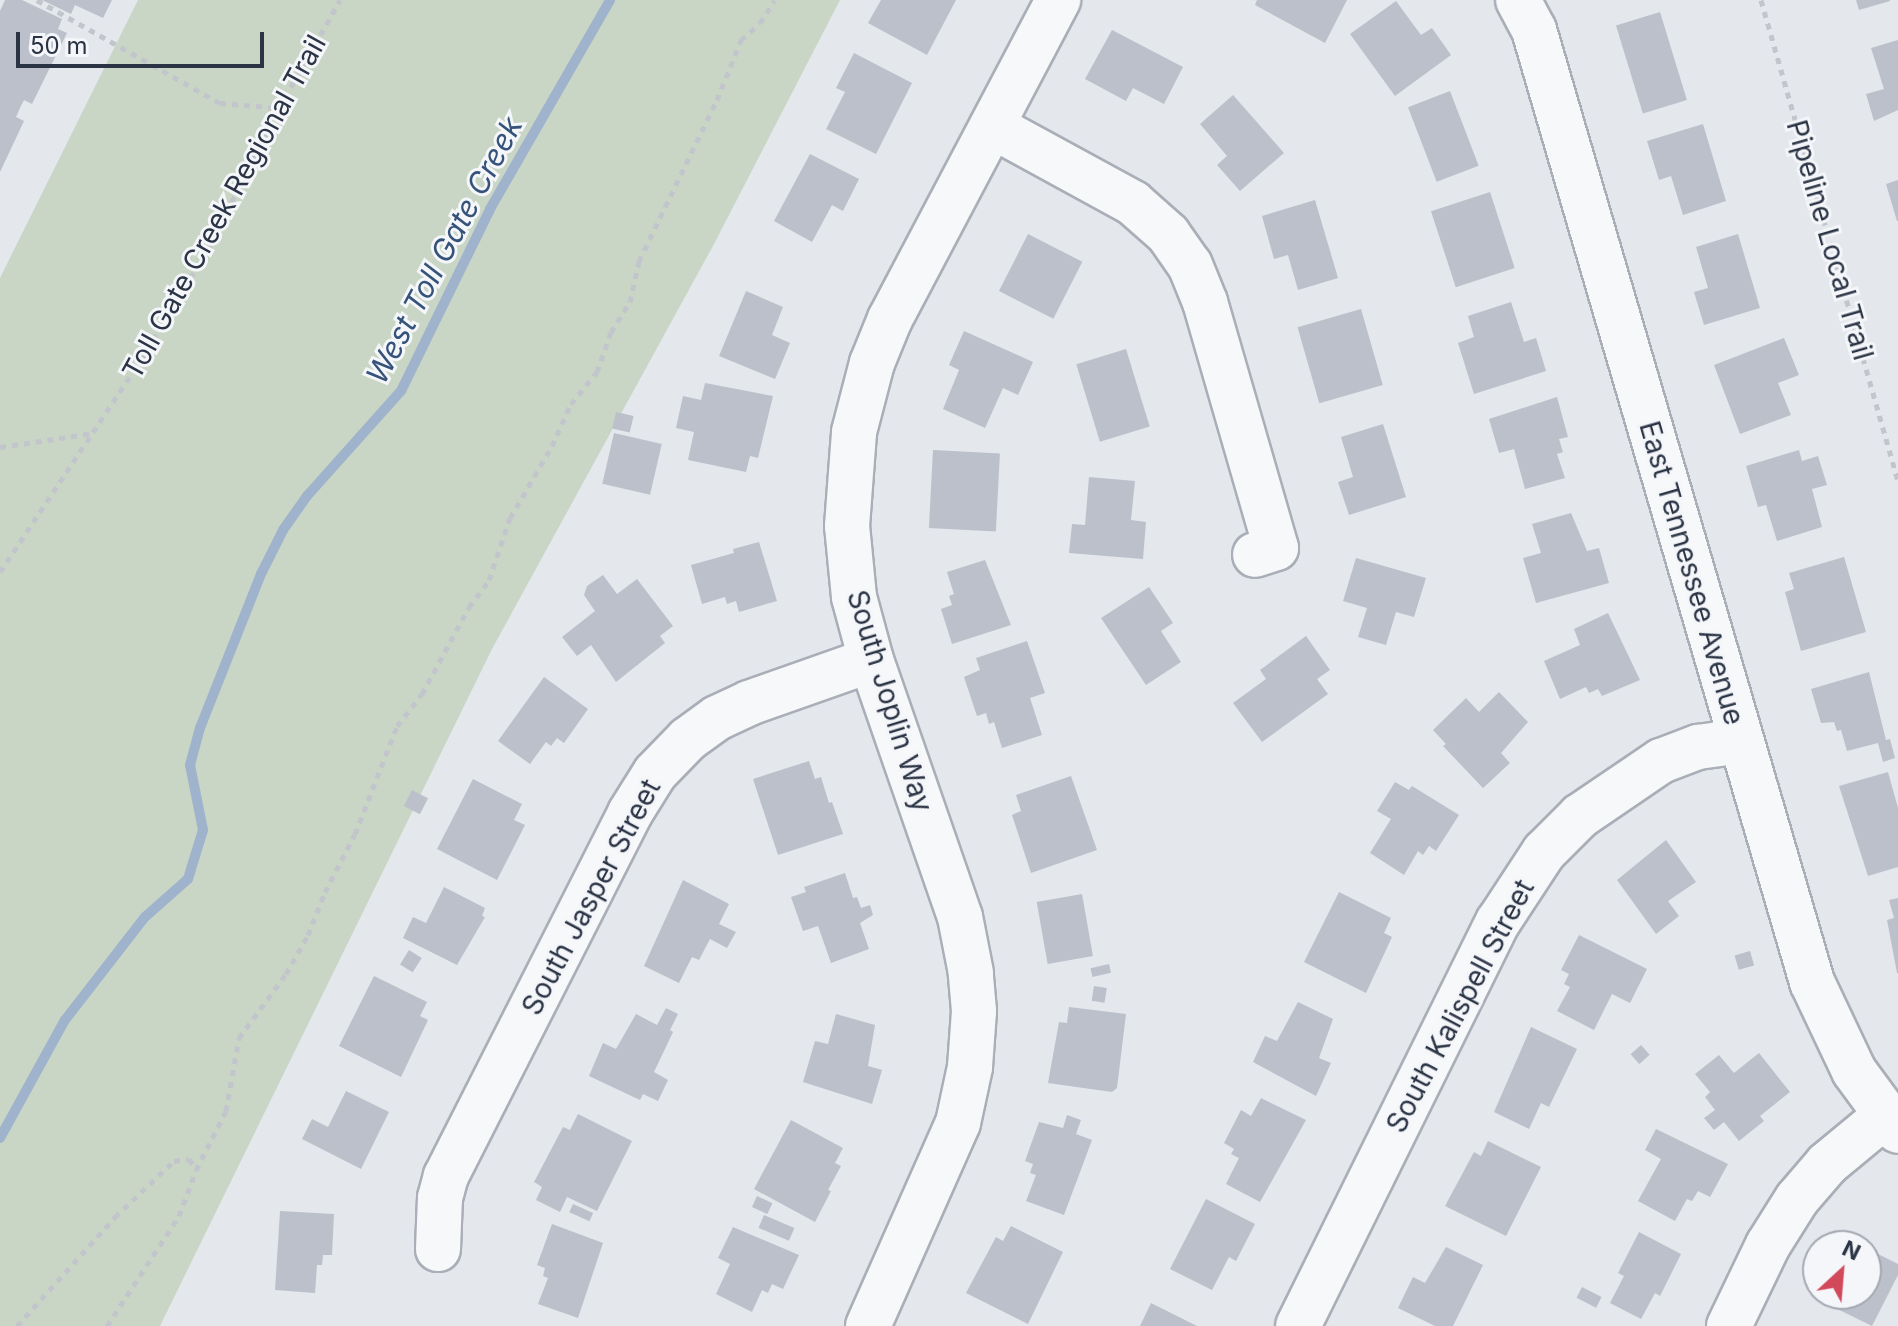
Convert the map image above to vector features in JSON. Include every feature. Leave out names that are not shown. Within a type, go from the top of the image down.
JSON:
[{"type":"street","name":"South Joplin Way","points":[[868,1326],[958,1123],[970,1067],[974,1011],[971,973],[960,917],[871,660],[854,597],[847,526],[854,432],[872,363],[890,319],[1058,0]]},
{"type":"street","name":"East Tennessee Avenue","points":[[1518,0],[1534,30],[1812,982],[1854,1071],[1892,1124]]},
{"type":"street","points":[[992,126],[1133,203],[1168,234],[1190,265],[1205,302],[1276,548],[1255,555]]},
{"type":"street","name":"South Jasper Street","points":[[438,1249],[440,1198],[446,1176],[630,813],[655,773],[688,739],[717,718],[749,703],[871,660]]},
{"type":"street","name":"South Kalispell Street","points":[[1298,1326],[1498,922],[1544,852],[1580,816],[1661,761],[1698,747],[1741,741]]},
{"type":"street","points":[[1729,1326],[1768,1245],[1797,1199],[1827,1164],[1892,1124]]},
{"type":"path","points":[[37,0],[220,103],[279,108]]},
{"type":"path","name":"Toll Gate Creek Regional Trail","points":[[0,572],[94,432],[210,245],[279,108],[340,0]]},
{"type":"path","points":[[107,1326],[166,1241],[196,1170],[226,1111],[239,1038],[286,974],[308,935],[325,892],[355,834],[397,726],[422,694],[469,607],[489,580],[510,518],[552,446],[571,404],[597,372],[611,332],[633,294],[639,261],[717,100],[741,40],[760,23],[775,0]]},
{"type":"path","name":"Pipeline Local Trail","points":[[1761,0],[1898,480]]},
{"type":"path","points":[[0,447],[94,432]]},
{"type":"path","points":[[17,1326],[115,1217],[174,1161],[189,1159],[196,1170]]},
{"type":"green space","points":[[138,0],[840,0],[714,244],[492,649],[160,1326],[0,1326],[0,278]]},
{"type":"building","points":[[5,0],[22,0],[62,19],[58,29],[67,33],[32,104],[24,100],[20,108],[16,117],[24,121],[0,172],[0,11]]},
{"type":"building","points":[[42,0],[112,0],[103,18],[75,5],[71,14]]},
{"type":"building","points":[[881,0],[956,0],[927,55],[868,23]]},
{"type":"building","points":[[1257,0],[1347,0],[1325,43],[1255,5]]},
{"type":"building","points":[[1856,0],[1890,0],[1890,1],[1859,10]]},
{"type":"building","points":[[1396,1],[1421,35],[1432,28],[1451,55],[1395,96],[1350,34]]},
{"type":"building","points":[[1660,12],[1687,100],[1643,113],[1616,25]]},
{"type":"building","points":[[1112,30],[1183,67],[1164,104],[1133,88],[1126,101],[1085,79]]},
{"type":"building","points":[[1898,40],[1898,110],[1874,121],[1866,94],[1884,89],[1871,48]]},
{"type":"building","points":[[854,53],[912,83],[876,154],[826,129],[845,92],[836,88]]},
{"type":"building","points":[[1450,91],[1479,166],[1437,182],[1408,107]]},
{"type":"building","points":[[1233,95],[1284,153],[1240,191],[1217,165],[1227,156],[1200,124]]},
{"type":"building","points":[[1703,124],[1726,201],[1683,215],[1671,176],[1659,180],[1647,141]]},
{"type":"building","points":[[810,154],[859,179],[843,211],[832,205],[812,242],[774,221]]},
{"type":"building","points":[[1898,180],[1898,221],[1897,221],[1886,184]]},
{"type":"building","points":[[1490,192],[1515,268],[1456,287],[1431,211]]},
{"type":"building","points":[[1315,200],[1338,278],[1298,290],[1288,255],[1274,259],[1262,216]]},
{"type":"building","points":[[1028,234],[1082,262],[1053,319],[999,291]]},
{"type":"building","points":[[1738,234],[1760,308],[1704,325],[1694,292],[1708,288],[1696,247]]},
{"type":"building","points":[[746,291],[783,307],[772,335],[790,343],[775,379],[719,356]]},
{"type":"building","points":[[1511,302],[1524,342],[1536,338],[1546,371],[1474,394],[1458,343],[1474,337],[1468,316]]},
{"type":"building","points":[[1361,309],[1383,385],[1319,403],[1298,327]]},
{"type":"building","points":[[964,331],[1033,362],[1018,395],[1003,388],[985,428],[943,409],[959,370],[949,365]]},
{"type":"building","points":[[1784,338],[1799,375],[1778,383],[1791,415],[1740,434],[1714,365]]},
{"type":"building","points":[[1126,349],[1150,426],[1100,442],[1076,364]]},
{"type":"building","points":[[705,383],[773,396],[758,458],[750,456],[746,472],[688,460],[694,432],[676,428],[683,396],[701,400]]},
{"type":"building","points":[[1557,397],[1568,437],[1559,439],[1563,452],[1557,454],[1565,478],[1525,489],[1514,449],[1499,453],[1489,419]]},
{"type":"building","points":[[616,412],[634,416],[630,433],[612,429]]},
{"type":"building","points":[[1383,424],[1406,497],[1349,515],[1338,482],[1353,477],[1341,437]]},
{"type":"building","points":[[614,433],[662,444],[650,495],[602,484]]},
{"type":"building","points":[[933,450],[1000,454],[996,531],[929,528]]},
{"type":"building","points":[[1799,450],[1802,461],[1818,456],[1827,485],[1812,489],[1822,527],[1777,541],[1766,505],[1758,507],[1746,466]]},
{"type":"building","points":[[1089,477],[1135,481],[1131,520],[1146,522],[1143,559],[1069,553],[1072,524],[1085,525]]},
{"type":"building","points":[[1571,513],[1587,551],[1599,548],[1609,583],[1536,603],[1523,558],[1541,553],[1532,524]]},
{"type":"building","points":[[759,542],[777,601],[739,612],[736,601],[727,604],[725,597],[702,604],[691,565],[734,553],[733,549]]},
{"type":"building","points":[[1844,557],[1866,632],[1801,651],[1785,592],[1794,589],[1789,573]]},
{"type":"building","points":[[1356,558],[1426,578],[1414,617],[1396,612],[1386,645],[1358,637],[1367,608],[1343,601]]},
{"type":"building","points":[[985,560],[1011,625],[952,644],[941,609],[952,605],[949,596],[954,594],[947,572]]},
{"type":"building","points":[[603,575],[617,594],[637,579],[673,626],[660,636],[665,643],[616,682],[591,645],[577,656],[562,637],[595,611],[584,595],[587,586]]},
{"type":"building","points":[[1149,587],[1173,623],[1161,631],[1181,662],[1146,685],[1101,618]]},
{"type":"building","points":[[1608,613],[1640,680],[1602,696],[1598,689],[1589,693],[1586,687],[1560,699],[1544,661],[1580,645],[1574,629]]},
{"type":"building","points":[[1306,636],[1330,670],[1317,679],[1328,694],[1262,742],[1233,703],[1266,679],[1260,670]]},
{"type":"building","points":[[1027,641],[1045,693],[1030,698],[1042,735],[1002,748],[994,722],[989,724],[986,713],[977,716],[964,677],[980,670],[976,658]]},
{"type":"building","points":[[1869,672],[1886,740],[1890,739],[1895,758],[1883,762],[1878,743],[1847,751],[1841,730],[1837,731],[1834,722],[1821,723],[1811,689]]},
{"type":"building","points":[[544,677],[588,709],[564,743],[557,738],[551,746],[546,742],[530,764],[498,741]]},
{"type":"building","points":[[1499,692],[1528,722],[1501,753],[1510,763],[1483,788],[1443,746],[1446,744],[1433,730],[1466,698],[1479,712]]},
{"type":"building","points":[[809,761],[815,779],[821,777],[843,834],[778,855],[753,779]]},
{"type":"building","points":[[1888,772],[1898,808],[1898,867],[1868,876],[1839,786]]},
{"type":"building","points":[[1071,776],[1097,850],[1031,873],[1012,815],[1021,811],[1016,795]]},
{"type":"building","points":[[473,779],[522,804],[514,820],[525,825],[497,880],[437,849]]},
{"type":"building","points":[[1395,782],[1409,790],[1412,786],[1459,815],[1436,851],[1429,846],[1423,855],[1418,851],[1404,875],[1370,853],[1391,819],[1377,811]]},
{"type":"building","points":[[412,790],[428,798],[420,814],[404,806]]},
{"type":"building","points":[[1666,840],[1696,882],[1668,901],[1679,916],[1656,934],[1617,880]]},
{"type":"building","points":[[845,873],[853,898],[857,897],[861,908],[870,905],[873,915],[860,923],[869,949],[831,963],[818,926],[803,931],[791,897],[806,892],[804,887]]},
{"type":"building","points":[[683,880],[729,904],[719,924],[736,932],[727,948],[710,939],[699,960],[692,957],[679,983],[644,966]]},
{"type":"building","points":[[444,887],[485,908],[482,916],[485,917],[457,965],[403,938],[413,917],[426,923]]},
{"type":"building","points":[[1339,892],[1391,918],[1384,933],[1392,937],[1366,993],[1304,962]]},
{"type":"building","points":[[1082,894],[1093,956],[1048,964],[1037,902]]},
{"type":"building","points":[[1898,898],[1897,973],[1887,920],[1894,918],[1889,900]]},
{"type":"building","points":[[1579,935],[1647,969],[1630,1003],[1612,994],[1594,1030],[1557,1011],[1570,987],[1564,984],[1569,974],[1561,970]]},
{"type":"building","points":[[409,950],[422,958],[413,972],[400,964]]},
{"type":"building","points":[[1750,951],[1754,965],[1739,970],[1735,955]]},
{"type":"building","points":[[1109,964],[1111,973],[1093,977],[1090,968]]},
{"type":"building","points":[[374,976],[427,1002],[420,1016],[428,1020],[401,1077],[339,1046]]},
{"type":"building","points":[[1094,986],[1107,988],[1104,1003],[1092,1001]]},
{"type":"building","points":[[1298,1002],[1333,1019],[1319,1058],[1331,1063],[1316,1096],[1253,1062],[1265,1036],[1277,1041]]},
{"type":"building","points":[[1069,1007],[1126,1014],[1117,1088],[1112,1092],[1048,1083],[1059,1022],[1067,1023]]},
{"type":"building","points":[[666,1008],[678,1014],[654,1072],[668,1080],[658,1101],[643,1094],[640,1100],[589,1076],[603,1043],[616,1049],[636,1014],[657,1025]]},
{"type":"building","points":[[836,1014],[875,1025],[868,1066],[882,1070],[872,1104],[803,1082],[815,1041],[828,1044]]},
{"type":"building","points":[[1531,1027],[1577,1049],[1549,1107],[1541,1103],[1529,1129],[1494,1112]]},
{"type":"building","points":[[1641,1045],[1650,1055],[1639,1064],[1631,1054]]},
{"type":"building","points":[[1759,1053],[1790,1092],[1760,1116],[1764,1121],[1739,1141],[1724,1122],[1714,1130],[1704,1118],[1715,1110],[1705,1097],[1710,1092],[1695,1074],[1719,1055],[1734,1073]]},
{"type":"building","points":[[346,1091],[389,1112],[361,1169],[302,1139],[312,1119],[328,1127]]},
{"type":"building","points":[[1261,1098],[1306,1120],[1260,1202],[1226,1184],[1239,1158],[1231,1154],[1234,1149],[1224,1143],[1241,1110],[1251,1116]]},
{"type":"building","points":[[578,1114],[632,1141],[597,1211],[567,1197],[560,1212],[536,1200],[542,1187],[534,1182],[563,1127],[570,1130]]},
{"type":"building","points":[[1067,1115],[1081,1120],[1076,1134],[1092,1140],[1064,1215],[1026,1201],[1036,1175],[1030,1173],[1033,1164],[1025,1161],[1039,1122],[1063,1128]]},
{"type":"building","points":[[791,1120],[843,1148],[835,1163],[841,1166],[815,1222],[754,1189]]},
{"type":"building","points":[[1656,1129],[1728,1164],[1710,1197],[1698,1191],[1692,1201],[1687,1199],[1675,1221],[1638,1201],[1661,1159],[1645,1150]]},
{"type":"building","points":[[1488,1141],[1541,1167],[1506,1236],[1445,1206],[1474,1152],[1481,1156]]},
{"type":"building","points":[[757,1196],[772,1203],[767,1214],[752,1207]]},
{"type":"building","points":[[1206,1199],[1255,1224],[1236,1261],[1229,1257],[1212,1290],[1170,1269]]},
{"type":"building","points":[[573,1204],[593,1213],[589,1221],[569,1212]]},
{"type":"building","points":[[280,1211],[334,1214],[332,1255],[323,1255],[322,1265],[317,1265],[315,1293],[275,1290]]},
{"type":"building","points":[[764,1215],[794,1228],[789,1241],[759,1228]]},
{"type":"building","points":[[552,1224],[603,1243],[578,1318],[538,1304],[548,1278],[543,1276],[545,1268],[537,1265]]},
{"type":"building","points":[[1011,1226],[1063,1252],[1028,1324],[966,1293],[996,1237],[1003,1241]]},
{"type":"building","points":[[733,1227],[799,1255],[783,1289],[772,1284],[768,1293],[762,1290],[752,1312],[716,1294],[730,1264],[718,1258]]},
{"type":"building","points":[[1639,1232],[1681,1254],[1660,1296],[1655,1293],[1641,1319],[1610,1303],[1624,1276],[1618,1273]]},
{"type":"building","points":[[1446,1247],[1483,1265],[1453,1326],[1435,1326],[1398,1308],[1413,1277],[1425,1283]]},
{"type":"building","points":[[1882,1256],[1898,1264],[1898,1275],[1882,1306]]},
{"type":"building","points":[[1582,1287],[1602,1297],[1596,1308],[1577,1298]]},
{"type":"building","points":[[1151,1303],[1197,1326],[1140,1326]]},
{"type":"building","points":[[1839,1310],[1880,1310],[1872,1326]]},
{"type":"waterway","name":"West Toll Gate Creek","points":[[0,1138],[65,1020],[145,917],[188,879],[203,830],[190,765],[200,728],[261,574],[283,530],[307,496],[401,391],[490,209],[610,0]]}]
